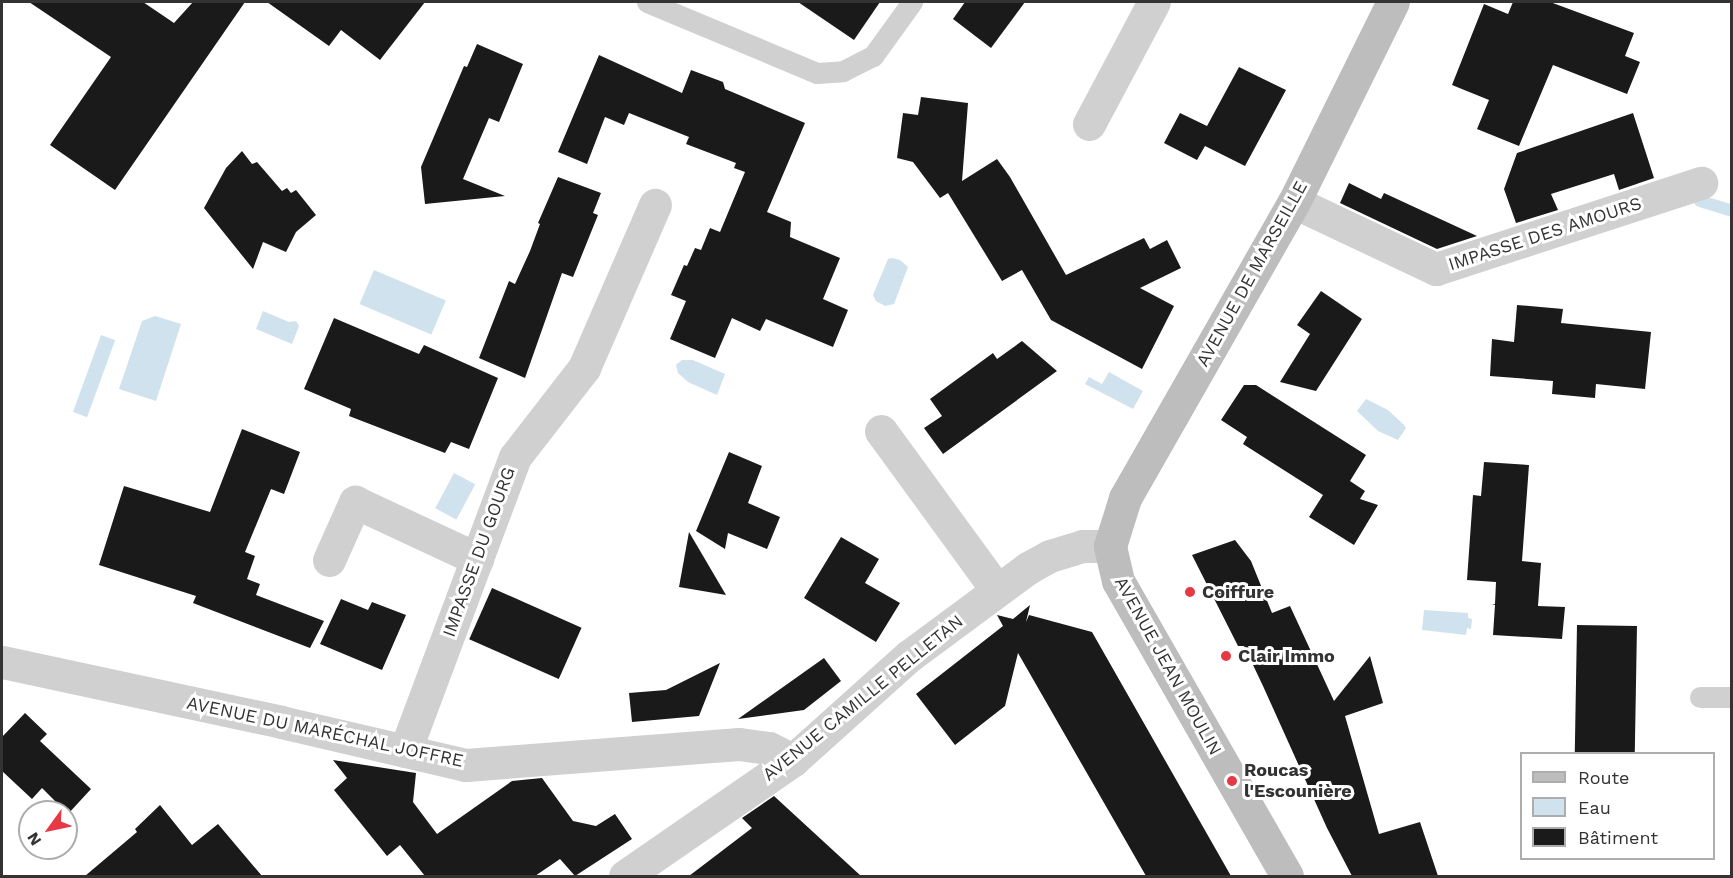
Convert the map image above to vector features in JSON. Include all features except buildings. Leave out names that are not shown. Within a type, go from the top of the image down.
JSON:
[{"type":"street","points":[[1089,124],[1154,2]]},
{"type":"street","name":"AVENUE DE MARSEILLE","points":[[1110,546],[1125,498],[1294,202],[1393,2]]},
{"type":"street","name":"IMPASSE DES AMOURS","points":[[1294,202],[1436,269],[1701,183]]},
{"type":"street","name":"IMPASSE DU GOURG","points":[[405,751],[515,457],[584,368],[656,204]]},
{"type":"street","points":[[881,431],[998,590]]},
{"type":"street","points":[[329,560],[355,502],[477,559]]},
{"type":"street","name":"AVENUE CAMILLE PELLETAN","points":[[625,876],[793,760],[909,656],[998,590],[1050,556],[1083,546],[1110,546]]},
{"type":"street","name":"AVENUE JEAN MOULIN","points":[[1110,546],[1118,581],[1287,876]]},
{"type":"street","name":"AVENUE DU MARÉCHAL JOFFRE","points":[[2,662],[466,765],[739,744],[769,748],[793,760]]},
{"type":"lane","points":[[647,2],[817,73],[843,71],[873,56],[912,2]]},
{"type":"lane","points":[[1700,697],[1731,697]]},
{"type":"water","points":[[888,259],[900,260],[908,267],[894,304],[885,306],[876,301],[873,295]]},
{"type":"water","points":[[374,270],[446,300],[431,335],[360,304]]},
{"type":"water","points":[[263,311],[289,322],[296,321],[299,326],[292,344],[256,329]]},
{"type":"water","points":[[155,316],[181,324],[156,401],[119,389],[142,321]]},
{"type":"water","points":[[101,335],[115,340],[87,417],[73,412]]},
{"type":"water","points":[[682,360],[693,360],[725,374],[717,395],[688,382],[678,373],[676,365]]},
{"type":"water","points":[[1109,372],[1143,391],[1133,409],[1085,384],[1089,377],[1102,384]]},
{"type":"water","points":[[1366,399],[1388,410],[1404,425],[1406,428],[1398,440],[1378,431],[1357,411]]},
{"type":"water","points":[[454,473],[475,484],[456,520],[435,508]]},
{"type":"water","points":[[1424,610],[1468,613],[1468,618],[1472,619],[1471,629],[1467,628],[1466,635],[1422,630]]},
{"type":"waterway","points":[[1700,201],[1732,211]]},
{"type":"place","name":"Coiffure","points":[[1190,592]]},
{"type":"place","name":"Clair Immo","points":[[1226,656]]},
{"type":"place","name":"Roucas l'Escounière","points":[[1232,781]]}]
